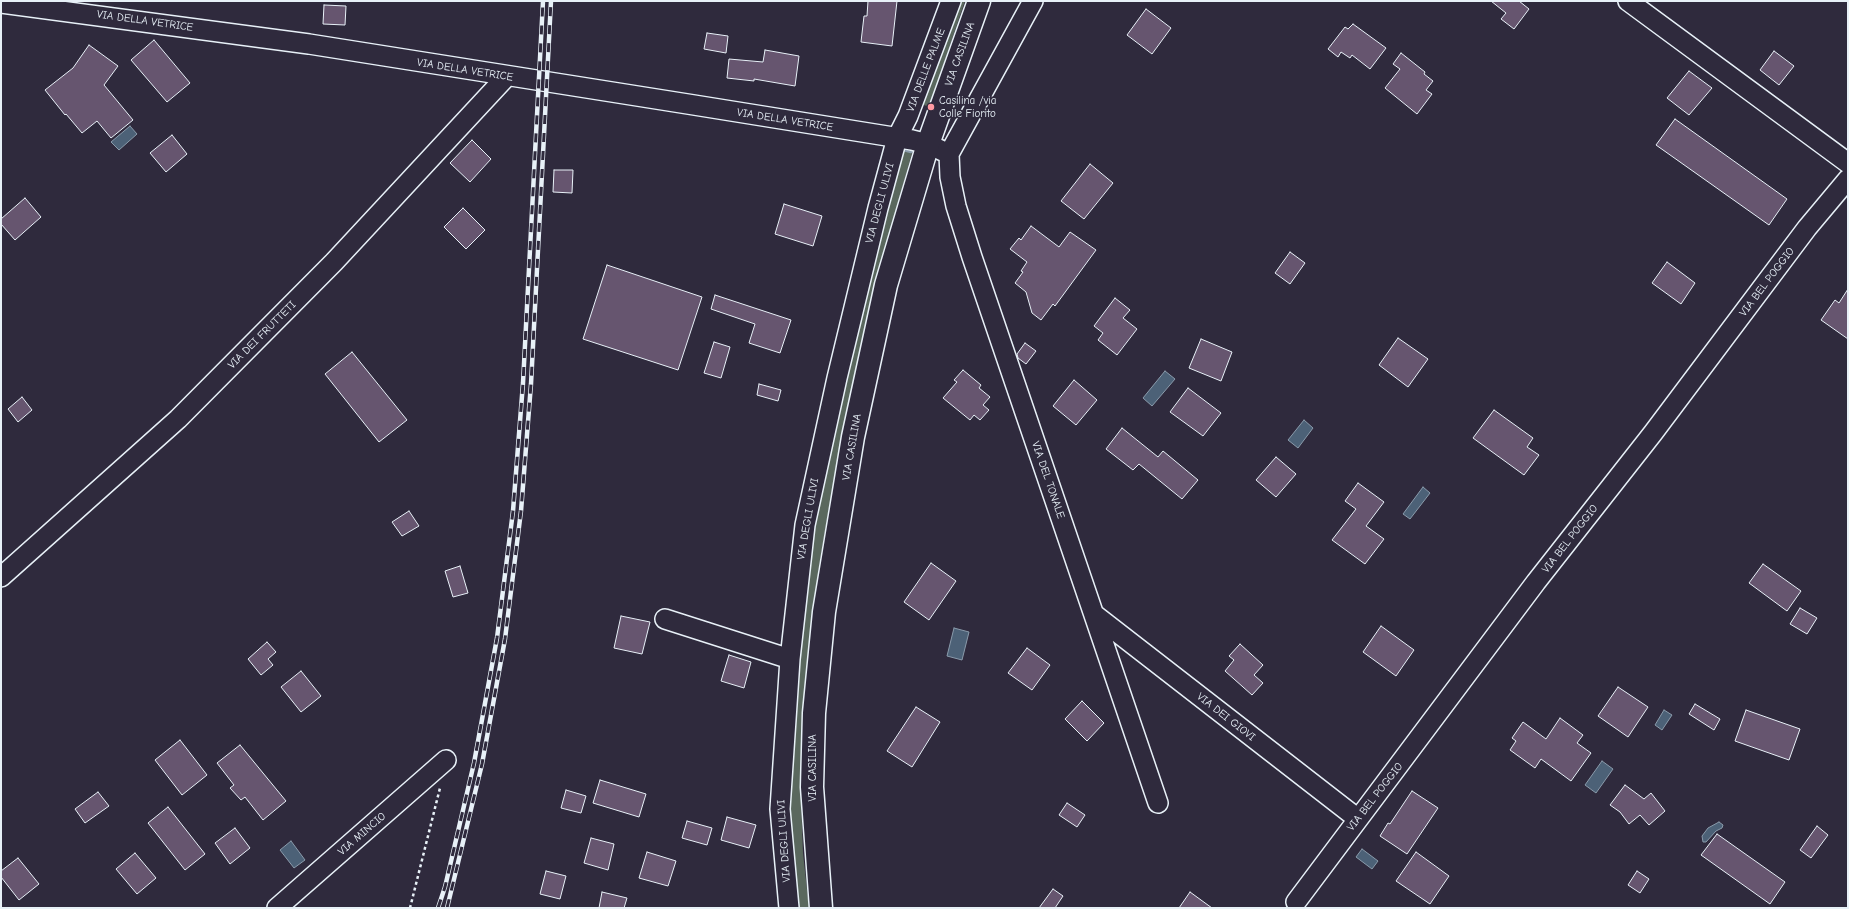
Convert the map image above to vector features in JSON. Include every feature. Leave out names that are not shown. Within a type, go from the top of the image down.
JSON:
[{"type":"main road","name":"VIA CASILINA","points":[[821,908],[812,787],[814,713],[824,612],[853,437],[884,293],[928,144],[979,1]]},
{"type":"street","name":"VIA DELLE PALME","points":[[897,138],[908,116],[952,1]]},
{"type":"street","points":[[949,154],[1033,1]]},
{"type":"street","points":[[1628,1],[1848,163]]},
{"type":"street","name":"VIA DELLA VETRICE","points":[[1,3],[309,44],[506,77],[897,138],[928,144],[949,154]]},
{"type":"street","name":"VIA DEI FRUTTETI","points":[[1,576],[183,414],[334,262],[506,77]]},
{"type":"street","name":"VIA DEGLI ULIVI","points":[[789,908],[780,809],[790,659],[804,525],[839,370],[878,208],[897,138]]},
{"type":"street","name":"VIA DEL TONALE","points":[[949,154],[951,187],[966,240],[1158,803]]},
{"type":"street","name":"VIA BEL POGGIO","points":[[1296,902],[1807,228],[1848,179]]},
{"type":"street","name":"VIA DEI GIOVI","points":[[1095,615],[1358,819]]},
{"type":"street","points":[[665,619],[790,659]]},
{"type":"street","name":"VIA MINCIO","points":[[277,908],[446,760]]},
{"type":"path","points":[[410,908],[446,760]]},
{"type":"green space","points":[[956,1],[965,1],[929,107],[919,103]]},
{"type":"green space","points":[[900,150],[912,153],[882,260],[865,329],[828,513],[819,567],[807,675],[801,797],[803,853],[809,908],[794,908],[785,816],[804,557]]},
{"type":"water","points":[[130,126],[137,134],[119,150],[111,142]]},
{"type":"water","points":[[1165,371],[1175,379],[1152,406],[1143,398]]},
{"type":"water","points":[[1304,420],[1313,428],[1298,448],[1288,440]]},
{"type":"water","points":[[1423,487],[1430,493],[1410,519],[1403,514]]},
{"type":"water","points":[[954,628],[969,632],[962,660],[947,656]]},
{"type":"water","points":[[1664,710],[1672,715],[1662,730],[1655,725]]},
{"type":"water","points":[[1602,761],[1613,769],[1596,793],[1585,785]]},
{"type":"water","points":[[1719,822],[1723,825],[1722,828],[1716,831],[1706,842],[1703,842],[1702,836],[1708,828]]},
{"type":"water","points":[[291,841],[305,860],[294,868],[280,850]]},
{"type":"water","points":[[1362,849],[1378,861],[1372,869],[1356,857]]},
{"type":"building","points":[[868,1],[897,1],[892,46],[861,42],[864,16],[867,16]]},
{"type":"building","points":[[1491,1],[1519,1],[1529,9],[1514,29],[1501,19],[1506,13]]},
{"type":"building","points":[[324,5],[346,6],[345,25],[323,24]]},
{"type":"building","points":[[1146,9],[1171,28],[1152,54],[1127,35]]},
{"type":"building","points":[[1353,24],[1386,48],[1370,69],[1352,55],[1350,58],[1341,52],[1338,57],[1328,49],[1345,27],[1348,29]]},
{"type":"building","points":[[707,33],[728,36],[726,53],[704,49]]},
{"type":"building","points":[[154,40],[190,83],[167,102],[131,60]]},
{"type":"building","points":[[89,45],[118,66],[104,85],[133,120],[111,138],[97,121],[82,133],[45,90],[73,68]]},
{"type":"building","points":[[765,50],[799,56],[795,86],[754,79],[754,81],[727,78],[729,59],[763,62]]},
{"type":"building","points":[[1774,51],[1794,66],[1779,85],[1760,70]]},
{"type":"building","points":[[1401,53],[1425,72],[1424,74],[1433,81],[1426,90],[1432,94],[1417,114],[1385,88],[1400,69],[1393,64]]},
{"type":"building","points":[[1689,71],[1712,88],[1689,115],[1667,98]]},
{"type":"building","points":[[1675,119],[1787,199],[1769,225],[1656,145]]},
{"type":"building","points":[[172,135],[187,154],[166,172],[150,153]]},
{"type":"building","points":[[472,140],[491,159],[470,182],[450,163]]},
{"type":"building","points":[[1090,164],[1113,183],[1084,219],[1061,201]]},
{"type":"building","points":[[554,170],[573,170],[572,193],[553,192]]},
{"type":"building","points":[[25,198],[41,217],[15,240],[1,224],[1,219]]},
{"type":"building","points":[[784,204],[822,216],[813,246],[775,234]]},
{"type":"building","points":[[463,208],[485,230],[466,249],[444,227]]},
{"type":"building","points":[[1031,226],[1059,247],[1070,232],[1096,250],[1055,306],[1053,304],[1041,320],[1032,313],[1026,292],[1015,283],[1023,272],[1021,271],[1027,262],[1010,249],[1019,238],[1021,240]]},
{"type":"building","points":[[1290,252],[1305,263],[1290,284],[1275,273]]},
{"type":"building","points":[[1667,262],[1695,283],[1681,304],[1652,283]]},
{"type":"building","points":[[607,265],[702,297],[678,370],[583,339]]},
{"type":"building","points":[[1848,289],[1848,339],[1821,320],[1835,300],[1839,303]]},
{"type":"building","points":[[715,295],[791,320],[780,353],[749,343],[755,324],[711,309]]},
{"type":"building","points":[[1115,298],[1130,310],[1123,318],[1137,329],[1117,355],[1098,340],[1103,333],[1094,326]]},
{"type":"building","points":[[1398,338],[1428,359],[1408,387],[1379,365]]},
{"type":"building","points":[[1201,339],[1232,352],[1221,381],[1189,368]]},
{"type":"building","points":[[714,342],[730,347],[721,378],[704,373]]},
{"type":"building","points":[[1025,343],[1036,351],[1026,364],[1018,358],[1017,354]]},
{"type":"building","points":[[352,352],[407,420],[379,442],[325,374]]},
{"type":"building","points":[[963,370],[981,385],[979,388],[990,397],[983,405],[989,410],[980,420],[974,415],[970,420],[943,398],[957,382],[954,380]]},
{"type":"building","points":[[1074,380],[1097,400],[1076,425],[1053,406]]},
{"type":"building","points":[[759,384],[781,390],[778,401],[757,395]]},
{"type":"building","points":[[1188,388],[1221,413],[1203,436],[1170,412]]},
{"type":"building","points":[[22,397],[32,410],[18,422],[8,409]]},
{"type":"building","points":[[1494,410],[1533,438],[1527,447],[1539,455],[1524,475],[1473,438]]},
{"type":"building","points":[[1122,428],[1158,457],[1163,451],[1198,480],[1182,499],[1139,464],[1133,470],[1106,449]]},
{"type":"building","points":[[1276,457],[1296,474],[1276,497],[1256,480]]},
{"type":"building","points":[[1358,483],[1384,502],[1366,526],[1384,539],[1365,564],[1332,540],[1356,509],[1345,501]]},
{"type":"building","points":[[409,511],[419,526],[402,536],[392,522]]},
{"type":"building","points":[[931,563],[956,581],[929,620],[904,602]]},
{"type":"building","points":[[1763,564],[1801,591],[1787,611],[1749,583]]},
{"type":"building","points":[[460,566],[468,593],[453,597],[445,571]]},
{"type":"building","points":[[1800,608],[1817,618],[1807,634],[1790,624]]},
{"type":"building","points":[[621,616],[650,622],[642,654],[614,648]]},
{"type":"building","points":[[1381,626],[1414,650],[1396,676],[1363,652]]},
{"type":"building","points":[[267,642],[276,652],[268,659],[273,665],[261,675],[248,659]]},
{"type":"building","points":[[1240,644],[1263,665],[1254,675],[1263,683],[1252,695],[1225,671],[1234,660],[1229,656]]},
{"type":"building","points":[[1027,648],[1050,665],[1032,690],[1008,673]]},
{"type":"building","points":[[729,655],[751,662],[744,688],[721,681]]},
{"type":"building","points":[[301,671],[321,696],[301,712],[281,687]]},
{"type":"building","points":[[1618,687],[1648,707],[1628,737],[1598,716]]},
{"type":"building","points":[[1082,701],[1104,723],[1087,741],[1065,719]]},
{"type":"building","points":[[1695,704],[1720,719],[1714,730],[1689,714]]},
{"type":"building","points":[[916,707],[940,722],[912,767],[887,751]]},
{"type":"building","points":[[1746,710],[1800,729],[1789,760],[1735,741]]},
{"type":"building","points":[[1560,718],[1583,735],[1577,743],[1591,753],[1571,781],[1541,759],[1535,768],[1510,750],[1516,741],[1512,738],[1523,722],[1546,739]]},
{"type":"building","points":[[180,740],[207,775],[182,795],[155,760]]},
{"type":"building","points":[[240,745],[286,801],[263,820],[245,797],[241,800],[230,788],[234,785],[217,763]]},
{"type":"building","points":[[600,780],[646,794],[639,817],[593,803]]},
{"type":"building","points":[[1625,785],[1644,799],[1651,793],[1665,811],[1649,825],[1640,815],[1629,824],[1620,812],[1610,805]]},
{"type":"building","points":[[566,790],[586,796],[581,813],[561,808]]},
{"type":"building","points":[[1412,791],[1438,808],[1407,854],[1380,836]]},
{"type":"building","points":[[98,792],[109,806],[85,823],[75,809]]},
{"type":"building","points":[[1067,803],[1085,815],[1077,827],[1059,815]]},
{"type":"building","points":[[168,807],[205,854],[185,870],[148,823]]},
{"type":"building","points":[[727,817],[756,825],[749,848],[721,840]]},
{"type":"building","points":[[687,821],[712,828],[707,845],[682,838]]},
{"type":"building","points":[[1817,826],[1828,835],[1811,858],[1800,850]]},
{"type":"building","points":[[235,828],[250,848],[230,864],[215,843]]},
{"type":"building","points":[[1717,834],[1785,882],[1770,904],[1701,855]]},
{"type":"building","points":[[591,838],[614,844],[608,870],[584,863]]},
{"type":"building","points":[[647,852],[676,861],[668,886],[639,878]]},
{"type":"building","points":[[1416,852],[1449,876],[1430,904],[1396,881]]},
{"type":"building","points":[[135,853],[156,878],[137,894],[116,869]]},
{"type":"building","points":[[18,858],[39,884],[19,900],[1,877],[1,871]]},
{"type":"building","points":[[546,871],[566,876],[560,899],[540,894]]},
{"type":"building","points":[[1637,871],[1649,879],[1640,893],[1628,885]]},
{"type":"building","points":[[1053,889],[1063,896],[1055,908],[1039,908]]},
{"type":"building","points":[[602,892],[627,898],[624,908],[599,908]]},
{"type":"building","points":[[1190,892],[1212,908],[1179,908]]},
{"type":"waterway","points":[[900,148],[911,151]]},
{"type":"railway","points":[[438,908],[445,887],[474,763],[497,638],[513,511],[523,383],[543,1]]},
{"type":"railway","points":[[447,908],[482,764],[505,639],[521,511],[531,384],[551,1]]},
{"type":"place","name":"Casilina /via Colle Fiorito","points":[[931,107]]}]
